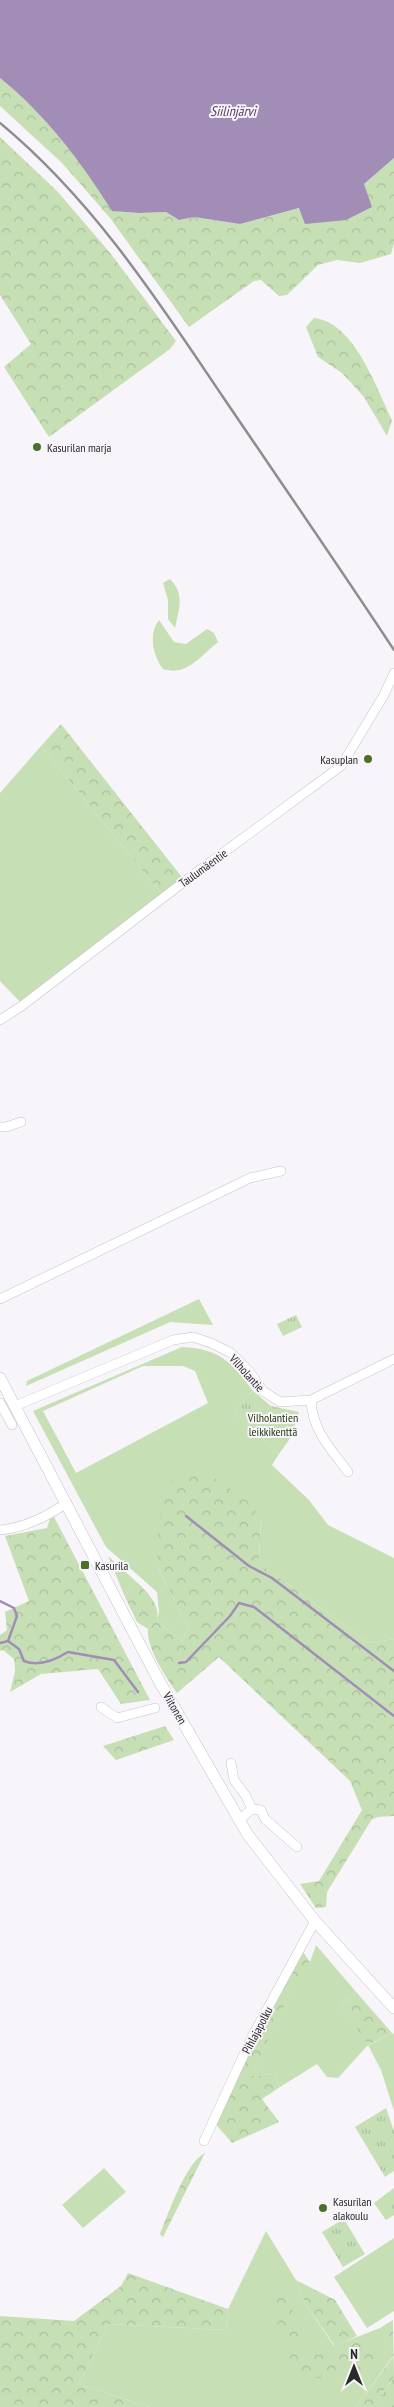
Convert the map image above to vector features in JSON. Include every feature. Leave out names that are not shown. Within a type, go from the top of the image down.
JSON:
[{"type":"main road","name":"Viitonen","points":[[0,1378],[158,1680],[248,1835],[315,1921],[394,2008]]},
{"type":"street","name":"Taulumäentie","points":[[0,1020],[23,1005],[185,881],[341,766],[384,695],[394,673]]},
{"type":"street","name":"Taulumäentie","points":[[384,695],[394,688]]},
{"type":"street","points":[[0,1127],[6,1128],[21,1122]]},
{"type":"street","points":[[0,1299],[250,1178],[281,1171]]},
{"type":"street","name":"Vilholantie","points":[[15,1406],[173,1340],[192,1337],[211,1343],[231,1353],[270,1398],[280,1402],[311,1400],[394,1359]]},
{"type":"street","points":[[311,1400],[312,1414],[318,1430],[348,1472]]},
{"type":"street","points":[[0,1403],[12,1425]]},
{"type":"street","points":[[0,1530],[27,1524],[52,1513],[65,1504]]},
{"type":"street","points":[[100,1707],[117,1718],[155,1708]]},
{"type":"street","points":[[230,1763],[234,1780],[246,1796],[252,1809]]},
{"type":"street","points":[[239,1820],[252,1809],[261,1810],[265,1819],[298,1847]]},
{"type":"street","name":"Pihlajapolku","points":[[204,2141],[251,2039],[315,1921]]},
{"type":"green space","points":[[0,78],[32,107],[62,140],[89,175],[113,211],[139,213],[166,212],[179,220],[194,217],[240,224],[300,208],[364,184],[394,158],[394,243],[391,254],[360,263],[337,260],[318,265],[287,295],[279,296],[261,280],[254,281],[189,327],[110,218],[62,163],[0,106]]},
{"type":"green space","points":[[0,137],[58,192],[111,254],[176,341],[170,349],[49,437],[4,367],[31,344],[0,295]]},
{"type":"green space","points":[[314,318],[328,322],[341,331],[362,358],[392,420],[387,436],[364,397],[342,373],[318,357],[306,327]]},
{"type":"green space","points":[[170,579],[178,590],[180,602],[175,628],[168,619],[168,600],[163,583]]},
{"type":"green space","points":[[159,620],[174,642],[186,644],[207,629],[214,633],[218,642],[186,667],[172,671],[163,669],[153,645],[154,632]]},
{"type":"green space","points":[[61,724],[185,881],[164,897],[41,746]]},
{"type":"green space","points":[[41,746],[164,897],[23,1005],[0,981],[0,793]]},
{"type":"green space","points":[[199,1299],[213,1325],[170,1322],[26,1386],[27,1381]]},
{"type":"green space","points":[[296,1315],[302,1327],[283,1336],[277,1324]]},
{"type":"green space","points":[[182,1347],[206,1351],[224,1359],[238,1372],[253,1391],[234,1411],[279,1454],[272,1465],[309,1500],[328,1525],[394,1558],[394,1639],[369,1643],[259,1563],[261,1518],[157,1566],[189,1628],[181,1641],[157,1621],[159,1612],[157,1592],[106,1547],[33,1411]],"holes":[[[143,1366],[183,1366],[195,1371],[208,1403],[76,1473],[43,1411]]]},
{"type":"green space","name":"Vilholantien leikkikenttä","points":[[253,1391],[271,1406],[299,1412],[291,1437],[279,1454],[234,1411]]},
{"type":"green space","points":[[206,1472],[247,1501],[261,1518],[259,1563],[369,1643],[394,1639],[394,1816],[372,1819],[327,1892],[326,1907],[316,1908],[300,1884],[319,1881],[362,1810],[350,1781],[219,1657],[177,1693],[162,1671],[153,1653],[148,1629],[137,1622],[125,1597],[131,1586],[141,1586],[156,1606],[157,1621],[181,1641],[189,1628],[157,1566],[159,1517],[173,1479]]},
{"type":"green space","points":[[52,1513],[150,1700],[121,1704],[98,1669],[41,1674],[10,1692],[15,1671],[14,1659],[3,1650],[0,1651],[0,1635],[7,1630],[5,1612],[29,1601],[5,1536],[47,1528]]},
{"type":"green space","points":[[108,1556],[141,1586],[131,1586],[125,1597]]},
{"type":"green space","points":[[165,1726],[174,1740],[116,1760],[103,1746]]},
{"type":"green space","points":[[316,1945],[357,1993],[341,2006],[369,2045],[392,2033],[394,2034],[394,2111],[381,2070],[368,2045],[338,2078],[327,2077],[317,2064],[280,2087],[274,2074],[251,2076],[304,1963],[310,1962]]},
{"type":"green space","points":[[301,1949],[310,1962],[304,1964],[251,2076],[274,2074],[280,2087],[262,2099],[279,2122],[232,2143],[214,2122]]},
{"type":"green space","points":[[357,1993],[392,2033],[368,2045],[341,2006]]},
{"type":"green space","points":[[386,2108],[394,2131],[394,2171],[385,2177],[355,2127]]},
{"type":"green space","points":[[205,2153],[163,2237],[160,2234],[178,2189],[191,2167]]},
{"type":"green space","points":[[104,2168],[126,2192],[83,2228],[62,2205]]},
{"type":"green space","points":[[394,2188],[394,2215],[386,2220],[374,2203]]},
{"type":"green space","points":[[344,2219],[365,2254],[343,2267],[322,2232]]},
{"type":"green space","points":[[266,2231],[296,2280],[306,2305],[334,2346],[380,2328],[393,2356],[356,2407],[149,2407],[79,2384],[108,2324],[226,2330],[228,2309]]},
{"type":"green space","points":[[394,2238],[394,2311],[367,2328],[334,2277]]},
{"type":"green space","points":[[128,2273],[228,2309],[226,2330],[108,2324],[79,2384],[149,2407],[0,2407],[0,2316],[74,2321],[121,2286]]},
{"type":"green space","points":[[296,2280],[335,2300],[357,2336],[335,2346],[306,2305]]},
{"type":"green space","points":[[278,2286],[297,2319],[310,2335],[313,2343],[290,2343],[279,2337],[275,2303]]},
{"type":"green space","points":[[393,2320],[394,2377],[372,2407],[356,2407],[393,2357],[380,2328]]},
{"type":"green space","points":[[370,2335],[376,2356],[361,2370],[342,2376],[309,2377],[301,2373],[290,2359],[290,2355],[294,2354],[331,2354],[346,2348],[362,2337]]},
{"type":"green space","points":[[394,2377],[394,2407],[372,2407]]},
{"type":"water","name":"Siilinjärvi","points":[[0,0],[394,0],[394,158],[364,184],[372,207],[346,220],[305,224],[299,208],[240,224],[194,217],[179,220],[166,212],[112,211],[62,140],[17,92],[0,78]]},
{"type":"waterway","points":[[186,1516],[249,1566],[272,1578],[394,1671]]},
{"type":"waterway","points":[[0,1601],[14,1608],[17,1616],[8,1641],[19,1649],[24,1661],[29,1663],[46,1662],[68,1652],[114,1660],[138,1692]]},
{"type":"waterway","points":[[179,1663],[186,1662],[230,1616],[239,1603],[254,1607],[394,1716]]},
{"type":"waterway","points":[[0,1643],[8,1641]]},
{"type":"railway","points":[[0,123],[33,153],[94,217],[148,287],[394,650]]},
{"type":"place","name":"Kasurilan marja","points":[[37,447]]},
{"type":"place","name":"Kasuplan","points":[[368,759]]},
{"type":"place","name":"Kasurila","points":[[85,1565]]},
{"type":"place","name":"Kasurilan alakoulu","points":[[323,2208]]}]
